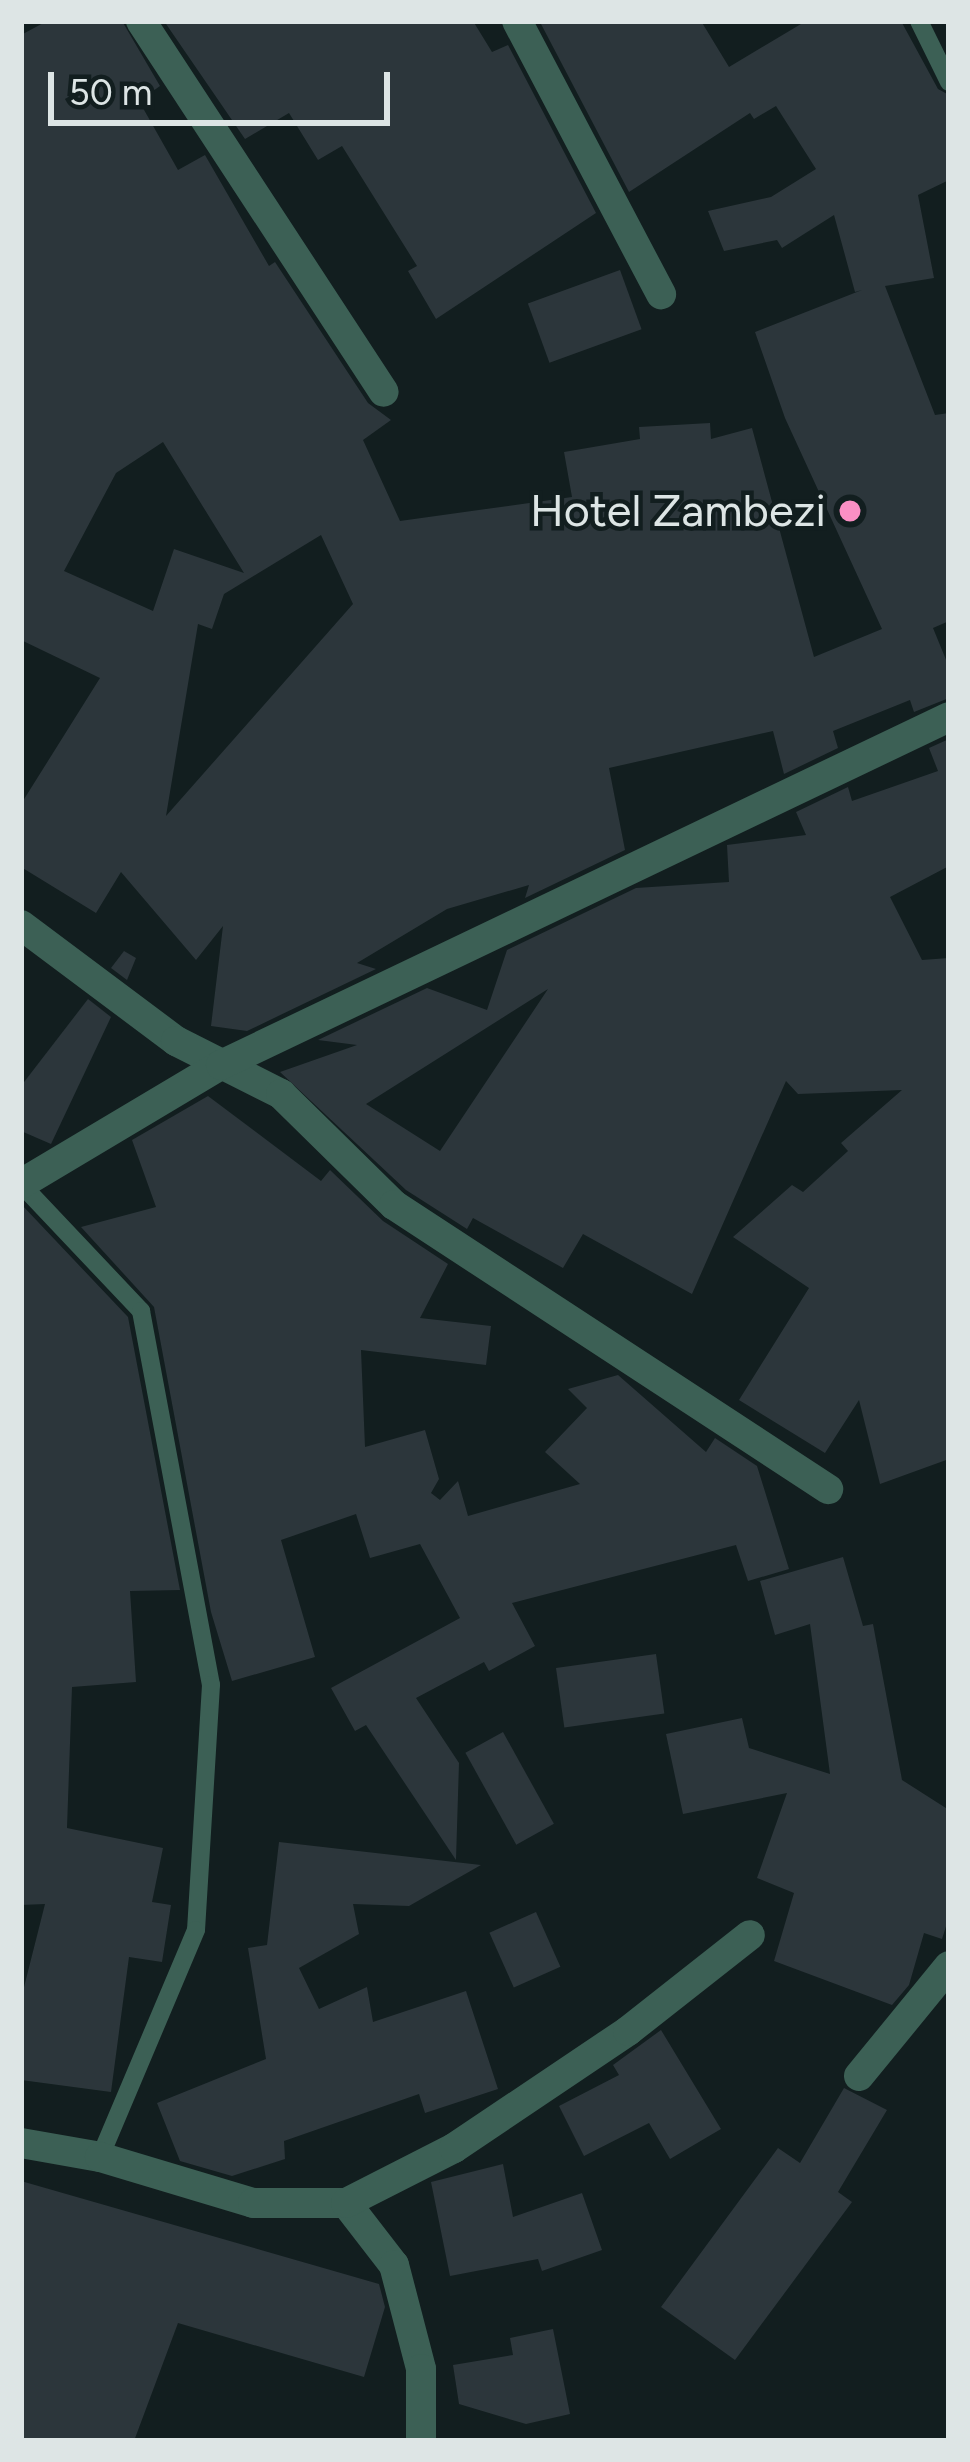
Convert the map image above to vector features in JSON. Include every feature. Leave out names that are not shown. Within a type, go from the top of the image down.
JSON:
[{"type":"street","points":[[141,21],[384,392]]},
{"type":"street","points":[[518,21],[662,294]]},
{"type":"street","points":[[21,1184],[221,1065],[949,717]]},
{"type":"street","points":[[21,925],[221,1065],[280,1094],[394,1205],[828,1489]]},
{"type":"street","points":[[21,2144],[100,2157],[253,2204],[346,2203],[454,2148],[628,2031],[750,1935]]},
{"type":"street","points":[[859,2076],[949,1966]]},
{"type":"street","points":[[346,2203],[394,2265],[421,2369],[421,2441]]},
{"type":"lane","points":[[919,21],[949,82]]},
{"type":"lane","points":[[21,1184],[141,1311],[211,1685],[196,1930],[100,2157]]},
{"type":"building","points":[[47,21],[122,21],[160,86],[139,101],[178,170],[205,155],[269,266],[275,262],[368,403],[391,420],[363,440],[400,521],[572,497],[564,452],[640,439],[639,427],[710,423],[711,439],[752,428],[814,657],[882,629],[785,418],[755,332],[862,290],[855,292],[834,215],[782,248],[777,240],[724,251],[708,211],[771,197],[816,169],[776,106],[754,119],[750,113],[629,192],[541,24],[701,21],[729,67],[806,21],[901,21],[938,89],[949,95],[949,180],[918,195],[934,278],[885,286],[935,415],[949,413],[949,621],[933,628],[949,667],[949,698],[914,712],[910,700],[833,731],[838,748],[784,774],[773,731],[609,768],[625,850],[525,898],[529,885],[447,909],[357,963],[376,969],[247,1031],[211,1026],[223,926],[196,960],[121,872],[96,913],[21,867],[21,804],[100,678],[21,640],[21,35]],"holes":[[[163,442],[244,573],[174,549],[153,611],[64,571],[116,473]],[[321,535],[353,604],[166,816],[198,624],[212,629],[224,594]]]},
{"type":"building","points":[[164,21],[473,21],[492,52],[508,45],[596,213],[436,319],[408,271],[417,266],[342,146],[318,160],[289,113],[245,139]]},
{"type":"building","points":[[620,270],[642,329],[549,363],[528,304]]},
{"type":"building","points":[[949,739],[949,866],[890,897],[922,960],[949,958],[949,1459],[880,1484],[859,1400],[825,1453],[739,1400],[809,1288],[733,1237],[792,1185],[803,1192],[848,1151],[841,1143],[902,1090],[798,1094],[786,1081],[692,1294],[583,1234],[563,1268],[473,1218],[467,1229],[406,1190],[280,1072],[357,1045],[318,1040],[427,988],[487,1010],[507,950],[636,888],[729,882],[727,845],[806,835],[796,812],[848,787],[852,801],[938,771],[929,748]],"holes":[[[548,989],[440,1151],[366,1104]]]},
{"type":"building","points":[[124,951],[136,958],[127,980],[111,968]]},
{"type":"building","points":[[88,999],[111,1017],[51,1144],[21,1131],[21,1086]]},
{"type":"building","points":[[208,1096],[321,1181],[330,1170],[383,1221],[448,1264],[420,1318],[491,1326],[486,1365],[361,1350],[365,1447],[425,1430],[439,1479],[431,1493],[440,1500],[458,1481],[468,1516],[580,1484],[545,1452],[587,1408],[568,1389],[618,1375],[706,1452],[715,1438],[757,1466],[789,1569],[748,1581],[736,1545],[512,1603],[535,1646],[489,1671],[484,1662],[416,1698],[459,1763],[456,1860],[366,1725],[355,1731],[331,1688],[460,1618],[420,1544],[370,1558],[356,1514],[281,1540],[315,1657],[232,1681],[211,1612],[154,1307],[81,1227],[156,1207],[132,1140]]},
{"type":"building","points":[[21,1204],[128,1317],[180,1590],[130,1591],[136,1682],[72,1687],[67,1828],[163,1848],[152,1902],[171,1905],[162,1962],[129,1957],[111,2092],[21,2080],[21,1999],[45,1904],[21,1905]]},
{"type":"building","points":[[843,1557],[863,1626],[873,1624],[902,1780],[949,1810],[949,1917],[942,1939],[924,1933],[909,1985],[892,2005],[774,1961],[794,1893],[757,1878],[787,1793],[683,1814],[666,1734],[742,1718],[749,1748],[830,1774],[810,1624],[775,1635],[760,1581]]},
{"type":"building","points":[[656,1654],[664,1713],[564,1727],[556,1668]]},
{"type":"building","points":[[503,1732],[554,1824],[516,1845],[465,1753]]},
{"type":"building","points":[[279,1842],[481,1865],[409,1906],[353,1904],[359,1934],[299,1968],[319,2009],[367,1987],[373,2022],[466,1991],[498,2089],[425,2113],[419,2094],[284,2141],[285,2159],[232,2176],[180,2161],[157,2103],[266,2059],[248,1948],[267,1945]]},
{"type":"building","points":[[536,1912],[560,1967],[514,1988],[489,1933]]},
{"type":"building","points":[[661,2030],[721,2129],[670,2159],[649,2123],[584,2156],[559,2106],[619,2075],[613,2065]]},
{"type":"building","points":[[844,2088],[887,2110],[838,2192],[852,2202],[735,2360],[661,2307],[778,2148],[800,2163]]},
{"type":"building","points":[[503,2164],[513,2217],[582,2193],[602,2250],[542,2271],[538,2259],[450,2276],[431,2182]]},
{"type":"building","points":[[21,2181],[379,2284],[385,2307],[364,2377],[178,2323],[134,2441],[21,2441]]},
{"type":"building","points":[[553,2329],[570,2414],[526,2424],[459,2404],[453,2365],[513,2355],[510,2338]]},
{"type":"place","name":"Hotel Zambezi","points":[[850,511]]}]
